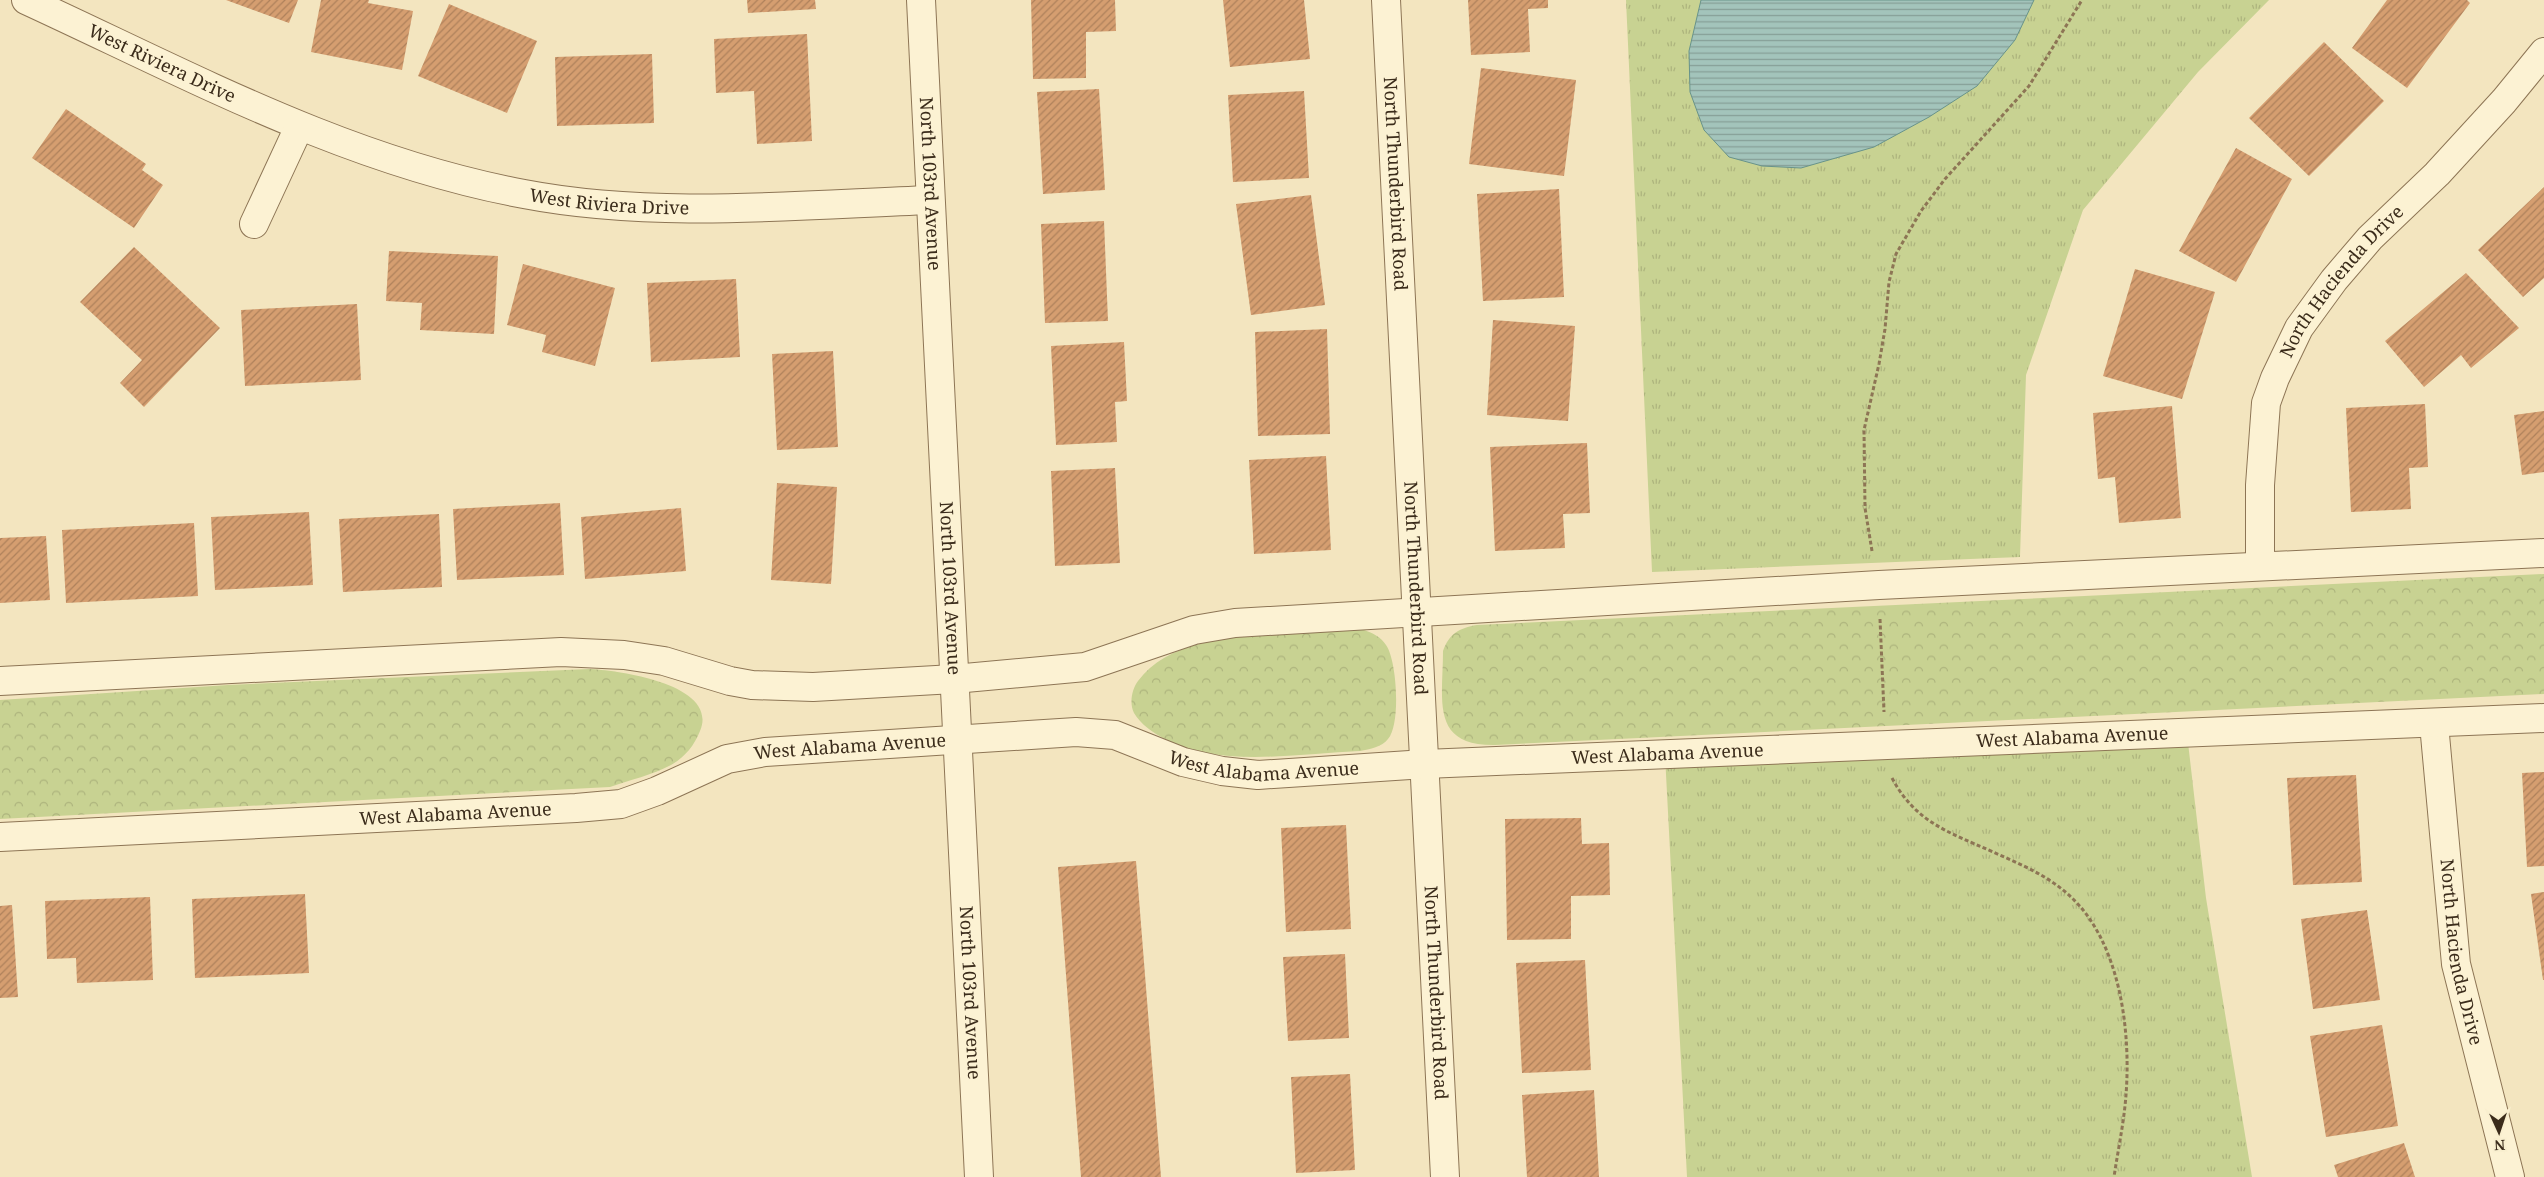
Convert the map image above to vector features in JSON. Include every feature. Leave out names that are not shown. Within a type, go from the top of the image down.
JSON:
[{"type":"street","name":"West Riviera Drive","points":[[26,0],[299,127],[398,163],[526,195],[662,209],[930,200]]},
{"type":"street","name":"North 103rd Avenue","points":[[921,0],[980,1177]]},
{"type":"street","name":"North Thunderbird Road","points":[[1386,0],[1445,1177]]},
{"type":"street","name":"North Hacienda Drive","points":[[2260,566],[2260,485],[2266,403],[2275,378],[2299,328],[2334,280],[2370,238],[2437,174],[2504,101],[2544,52]]},
{"type":"street","points":[[254,224],[299,127]]},
{"type":"street","points":[[0,681],[561,652],[624,655],[664,661],[730,681],[779,687],[954,679],[1085,667],[1194,630],[1235,623],[1879,585],[2544,553]]},
{"type":"street","name":"West Alabama Avenue","points":[[0,837],[576,808],[621,804],[657,791],[727,759],[736,757],[802,748],[1076,732],[1115,735],[1184,762],[1222,771],[1258,774],[1425,764],[2544,718]]},
{"type":"street","name":"North Hacienda Drive","points":[[2434,724],[2456,964],[2510,1177]]},
{"type":"path","points":[[2082,0],[2029,86],[1945,179],[1921,211],[1896,254],[1889,282],[1885,330],[1879,364],[1864,430],[1865,508],[1879,585],[1886,746],[1892,779],[1919,815],[2050,880],[2071,897],[2101,937],[2111,963],[2126,1040],[2126,1096],[2114,1177]]},
{"type":"green space","points":[[1626,0],[2269,0],[2198,72],[2083,210],[2026,375],[2020,557],[1652,572]]},
{"type":"green space","points":[[2544,574],[2544,694],[1495,745],[1474,743],[1459,738],[1450,729],[1442,703],[1443,651],[1445,645],[1460,630],[1477,625]]},
{"type":"green space","points":[[1337,630],[1364,630],[1371,632],[1386,645],[1393,664],[1395,678],[1396,707],[1392,732],[1385,742],[1376,747],[1360,751],[1282,756],[1224,756],[1186,748],[1156,734],[1140,721],[1132,709],[1132,696],[1138,681],[1152,666],[1169,655],[1188,647],[1230,638]]},
{"type":"green space","points":[[589,669],[642,677],[662,683],[681,691],[695,702],[702,715],[700,731],[689,751],[664,769],[610,787],[0,819],[0,700],[228,685]]},
{"type":"green space","points":[[2187,734],[2206,898],[2252,1177],[1687,1177],[1665,755]]},
{"type":"water","points":[[1701,0],[2034,0],[2015,40],[1977,86],[1929,117],[1874,147],[1801,168],[1762,166],[1729,157],[1704,130],[1690,92],[1689,51]]},
{"type":"building","points":[[226,0],[298,0],[289,23]]},
{"type":"building","points":[[321,0],[369,0],[368,3],[413,11],[402,70],[311,52]]},
{"type":"building","points":[[747,0],[815,0],[816,9],[748,13]]},
{"type":"building","points":[[1031,0],[1115,0],[1116,31],[1086,32],[1086,78],[1033,79]]},
{"type":"building","points":[[1223,0],[1304,0],[1310,59],[1230,67]]},
{"type":"building","points":[[1468,0],[1548,0],[1548,8],[1528,9],[1530,52],[1471,55]]},
{"type":"building","points":[[2387,0],[2467,0],[2470,3],[2407,88],[2352,48]]},
{"type":"building","points":[[449,4],[537,41],[507,113],[418,76]]},
{"type":"building","points":[[807,34],[812,141],[757,144],[754,91],[716,93],[714,39]]},
{"type":"building","points":[[2324,42],[2384,101],[2309,176],[2249,118]]},
{"type":"building","points":[[652,54],[654,123],[557,126],[555,57]]},
{"type":"building","points":[[1481,68],[1576,80],[1564,176],[1469,164]]},
{"type":"building","points":[[1099,89],[1105,190],[1043,194],[1037,92]]},
{"type":"building","points":[[1304,91],[1309,178],[1233,182],[1228,95]]},
{"type":"building","points":[[66,109],[146,164],[142,170],[163,185],[134,228],[32,158]]},
{"type":"building","points":[[2236,148],[2292,179],[2236,282],[2179,251]]},
{"type":"building","points":[[2544,187],[2544,278],[2523,297],[2478,250]]},
{"type":"building","points":[[1559,189],[1564,297],[1483,301],[1477,194]]},
{"type":"building","points":[[1311,195],[1325,305],[1251,315],[1236,204]]},
{"type":"building","points":[[1104,221],[1108,321],[1045,323],[1041,224]]},
{"type":"building","points":[[134,247],[220,328],[144,407],[120,383],[142,360],[80,302]]},
{"type":"building","points":[[389,251],[498,256],[494,334],[420,330],[422,303],[386,301]]},
{"type":"building","points":[[523,264],[615,288],[595,366],[542,352],[546,335],[507,325]]},
{"type":"building","points":[[2135,269],[2215,292],[2182,399],[2103,376]]},
{"type":"building","points":[[2466,273],[2519,328],[2471,368],[2461,355],[2424,387],[2385,341]]},
{"type":"building","points":[[736,279],[740,357],[651,362],[647,283]]},
{"type":"building","points":[[357,304],[361,380],[245,386],[241,310]]},
{"type":"building","points":[[1493,320],[1575,326],[1568,421],[1487,415]]},
{"type":"building","points":[[1327,329],[1330,434],[1258,436],[1255,332]]},
{"type":"building","points":[[1124,342],[1127,401],[1115,402],[1117,442],[1056,445],[1051,346]]},
{"type":"building","points":[[833,351],[838,447],[777,450],[772,354]]},
{"type":"building","points":[[2425,404],[2428,467],[2409,468],[2411,509],[2351,512],[2346,408]]},
{"type":"building","points":[[2172,406],[2181,518],[2119,523],[2115,477],[2098,479],[2093,413]]},
{"type":"building","points":[[2544,411],[2544,472],[2522,475],[2514,415]]},
{"type":"building","points":[[1587,443],[1590,513],[1563,514],[1565,548],[1495,551],[1490,447]]},
{"type":"building","points":[[1326,456],[1331,550],[1254,554],[1249,460]]},
{"type":"building","points":[[1115,468],[1120,563],[1055,566],[1051,471]]},
{"type":"building","points":[[777,483],[837,487],[831,584],[771,580]]},
{"type":"building","points":[[560,503],[564,575],[457,580],[453,509]]},
{"type":"building","points":[[681,508],[686,571],[585,579],[581,517]]},
{"type":"building","points":[[309,512],[313,585],[215,590],[211,517]]},
{"type":"building","points":[[439,514],[442,587],[343,592],[339,519]]},
{"type":"building","points":[[194,523],[198,596],[66,603],[62,530]]},
{"type":"building","points":[[46,536],[50,600],[0,603],[0,538]]},
{"type":"building","points":[[2544,772],[2544,866],[2527,867],[2522,773]]},
{"type":"building","points":[[2356,775],[2362,882],[2293,885],[2287,778]]},
{"type":"building","points":[[1581,818],[1582,844],[1609,843],[1610,895],[1571,896],[1571,939],[1507,940],[1505,819]]},
{"type":"building","points":[[1346,825],[1351,929],[1286,932],[1281,828]]},
{"type":"building","points":[[1136,861],[1161,1177],[1081,1177],[1058,867]]},
{"type":"building","points":[[2544,892],[2544,980],[2543,980],[2531,894]]},
{"type":"building","points":[[305,894],[309,973],[195,978],[192,899]]},
{"type":"building","points":[[150,897],[153,980],[77,983],[76,958],[47,959],[45,901]]},
{"type":"building","points":[[12,905],[18,997],[0,998],[0,906]]},
{"type":"building","points":[[2367,910],[2380,1000],[2313,1009],[2301,919]]},
{"type":"building","points":[[1345,954],[1349,1038],[1288,1041],[1283,957]]},
{"type":"building","points":[[1585,960],[1591,1070],[1522,1073],[1516,963]]},
{"type":"building","points":[[2382,1025],[2398,1126],[2326,1137],[2310,1036]]},
{"type":"building","points":[[1350,1074],[1355,1170],[1296,1173],[1291,1077]]},
{"type":"building","points":[[1594,1090],[1599,1177],[1527,1177],[1522,1095]]},
{"type":"building","points":[[2404,1143],[2415,1177],[2338,1177],[2334,1165]]}]
